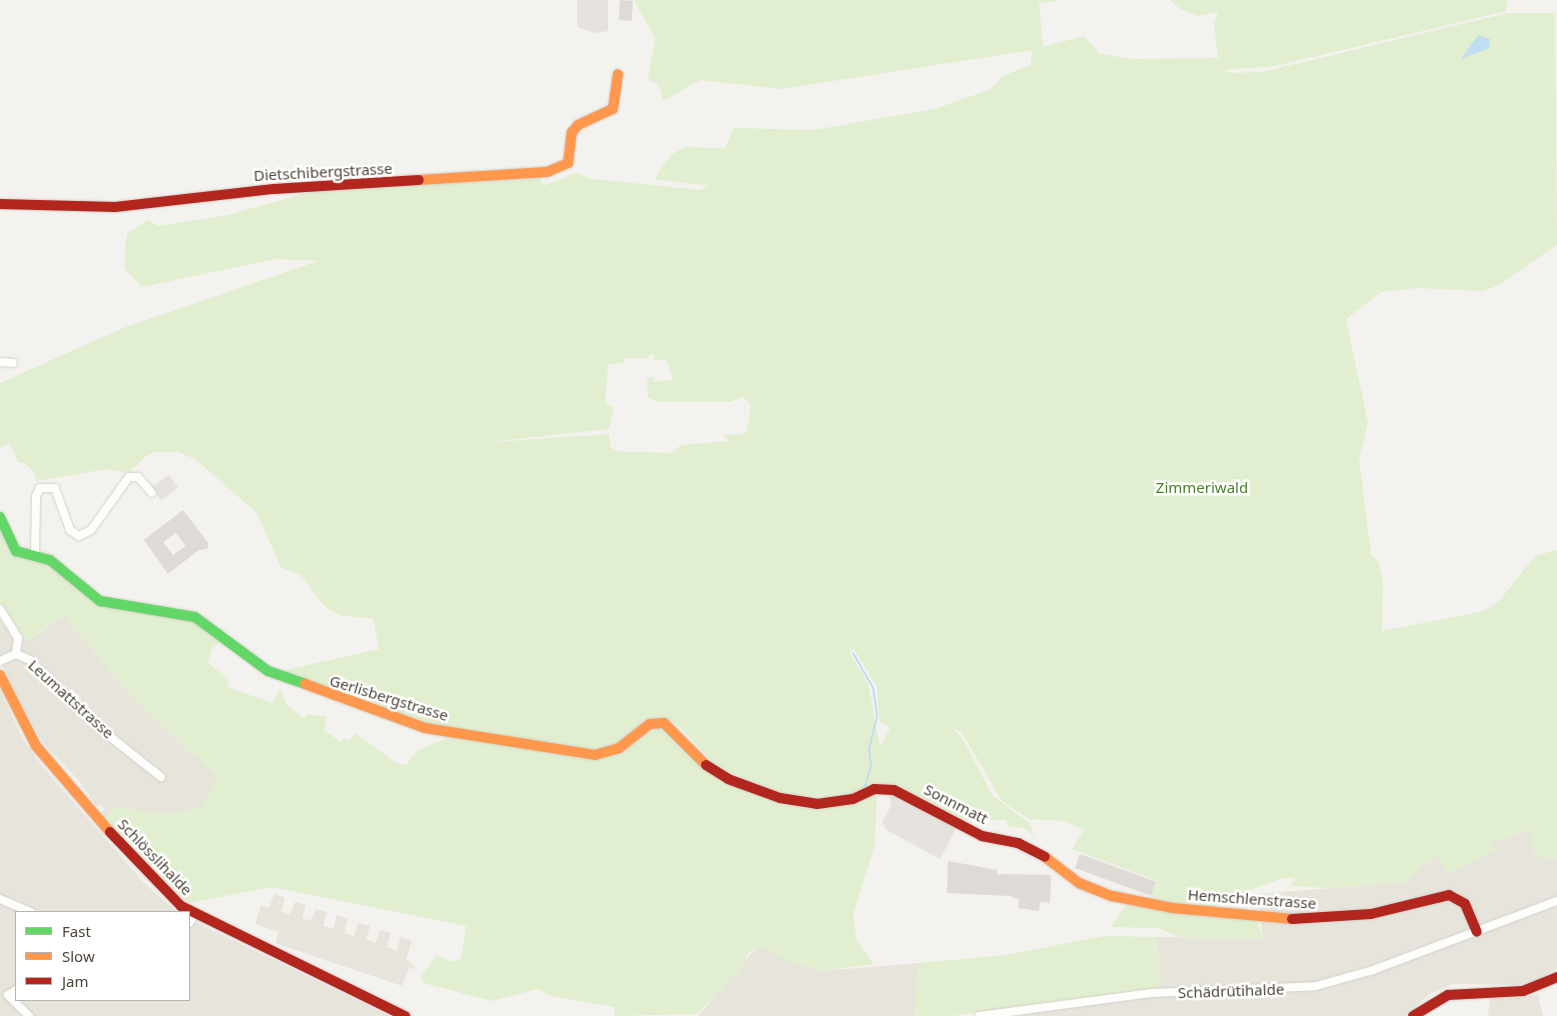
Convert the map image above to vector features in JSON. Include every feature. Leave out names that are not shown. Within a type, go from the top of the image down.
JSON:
[{"type":"street","name":"Dietschibergstrasse","points":[[0,204],[28,208],[115,207],[274,189],[547,172],[568,163],[572,132],[578,125],[612,108],[618,74]]},
{"type":"street","points":[[0,362],[13,364]]},
{"type":"street","points":[[35,555],[36,496],[44,486],[55,488],[70,530],[79,536],[91,530],[129,478],[138,477],[152,492]]},
{"type":"street","name":"Gerlisbergstrasse","points":[[0,517],[16,551],[50,560],[100,601],[195,617],[268,671],[425,728],[595,755],[619,748],[658,722],[672,727],[711,770],[780,798],[826,804],[882,788]]},
{"type":"street","points":[[0,609],[18,638],[16,654]]},
{"type":"street","name":"Leumattstrasse","points":[[0,661],[16,654],[30,660],[93,722],[161,777]]},
{"type":"street","name":"Schlösslihalde","points":[[0,676],[36,746],[141,868],[184,911]]},
{"type":"street","name":"Sonnmatt","points":[[882,788],[903,793],[982,836],[1018,842],[1058,863],[1072,878],[1093,889]]},
{"type":"street","name":"Hemschlenstrasse","points":[[1093,889],[1172,908],[1298,920],[1371,914],[1449,895],[1464,904],[1477,932]]},
{"type":"street","points":[[0,899],[28,911]]},
{"type":"street","name":"Schädrütihalde","points":[[978,1016],[1152,993],[1316,986],[1348,979],[1557,901]]},
{"type":"street","name":"Schlösslihalde","points":[[192,919],[405,1016]]},
{"type":"street","points":[[1413,1016],[1448,995],[1523,991],[1557,977]]},
{"type":"street","points":[[0,990],[8,995],[29,1016]]},
{"type":"street","points":[[8,995],[15,991]]},
{"type":"shaded area","points":[[577,0],[608,0],[608,31],[594,33],[577,27]]},
{"type":"shaded area","points":[[169,475],[178,488],[161,500],[152,487]]},
{"type":"shaded area","points":[[0,612],[21,639],[30,639],[64,616],[136,701],[217,776],[203,807],[166,815],[113,808],[106,820],[100,813],[104,810],[101,805],[96,806],[81,783],[43,743],[19,701],[0,660]]},
{"type":"shaded area","points":[[0,690],[23,739],[41,765],[144,883],[176,911],[15,911],[15,1001],[190,1001],[190,919],[389,1016],[0,1016]]},
{"type":"shaded area","points":[[888,793],[957,827],[940,859],[886,830],[882,821],[891,806]]},
{"type":"shaded area","points":[[1530,829],[1535,856],[1557,859],[1557,968],[1541,979],[1518,985],[1453,984],[1431,993],[1405,1016],[992,1016],[1134,1000],[1161,990],[1157,937],[1263,938],[1257,894],[1405,882],[1435,855],[1494,850],[1490,844]]},
{"type":"shaded area","points":[[274,894],[285,898],[281,911],[290,915],[295,902],[306,905],[302,918],[311,921],[316,909],[327,912],[323,926],[333,929],[337,915],[348,919],[344,933],[354,936],[358,923],[370,926],[366,939],[375,943],[380,930],[391,933],[387,947],[396,951],[401,937],[412,941],[406,959],[418,970],[409,967],[402,986],[275,943],[279,932],[255,924],[261,905],[269,908]]},
{"type":"shaded area","points":[[755,949],[770,949],[786,960],[821,971],[919,963],[914,1016],[698,1016]]},
{"type":"shaded area","points":[[1538,995],[1543,1016],[1488,1016],[1490,999]]},
{"type":"green space","name":"Zimmeriwald","points":[[634,0],[1063,0],[1039,3],[1043,47],[1084,36],[1100,54],[1133,59],[1218,58],[1214,24],[1218,12],[1198,16],[1179,8],[1170,0],[1508,0],[1506,11],[1275,66],[1224,70],[1231,73],[1262,72],[1508,13],[1555,13],[1557,245],[1499,285],[1483,291],[1417,288],[1381,292],[1346,319],[1368,423],[1359,458],[1371,554],[1378,562],[1383,581],[1382,631],[1484,611],[1499,601],[1535,556],[1557,550],[1557,859],[1535,856],[1529,829],[1490,844],[1494,850],[1448,873],[1435,855],[1405,882],[1327,888],[1291,886],[1295,878],[1284,878],[1227,898],[1215,907],[1149,901],[1157,881],[1072,849],[1084,830],[1064,821],[1029,819],[1002,801],[962,733],[949,725],[963,739],[992,795],[1029,823],[1034,836],[1024,828],[1008,826],[1006,820],[961,819],[894,786],[848,799],[812,800],[841,787],[810,799],[784,795],[718,768],[681,728],[667,719],[601,752],[447,731],[277,672],[379,649],[373,618],[342,616],[325,607],[300,574],[281,568],[257,513],[195,459],[178,452],[156,452],[146,456],[128,473],[107,469],[36,481],[34,473],[25,463],[19,463],[9,443],[0,448],[0,383],[123,328],[318,261],[276,259],[141,287],[125,269],[125,249],[127,234],[147,220],[158,226],[228,215],[313,191],[539,177],[543,186],[576,173],[592,179],[701,190],[711,182],[703,185],[654,179],[670,156],[684,147],[725,148],[734,128],[814,130],[934,109],[989,90],[1003,76],[1030,65],[1033,50],[781,89],[700,80],[663,101],[659,86],[648,79],[655,38]],"holes":[[[649,354],[654,354],[654,360],[667,360],[673,380],[654,382],[654,377],[647,378],[648,397],[657,402],[730,402],[743,397],[751,405],[747,431],[744,434],[723,435],[729,441],[681,445],[671,453],[615,451],[610,446],[609,434],[479,443],[609,429],[614,408],[605,402],[608,365],[624,362],[625,358],[648,358]],[[853,648],[877,687],[879,721],[890,728],[880,747],[868,683],[850,654]]]},
{"type":"green space","points":[[0,523],[11,548],[45,560],[84,592],[189,617],[220,641],[212,648],[208,663],[228,679],[227,686],[272,703],[280,689],[287,705],[304,718],[307,714],[327,717],[324,730],[341,742],[345,738],[349,741],[355,733],[398,764],[406,765],[418,750],[453,736],[595,758],[657,725],[671,729],[725,780],[809,806],[877,792],[875,844],[853,915],[857,941],[874,964],[821,971],[786,960],[770,949],[755,949],[747,954],[742,968],[697,1014],[615,1016],[614,1007],[551,996],[538,989],[492,1001],[423,983],[421,976],[437,955],[452,962],[461,959],[466,926],[272,887],[188,903],[157,877],[106,820],[116,806],[166,815],[202,807],[217,776],[136,701],[64,616],[29,639],[21,639],[0,603]]},
{"type":"green space","points":[[1127,905],[1257,920],[1263,938],[1179,937],[1158,928],[1110,927]]},
{"type":"green space","points":[[1104,936],[1157,937],[1161,990],[952,1016],[914,1016],[919,963],[1006,955]]},
{"type":"water","points":[[1478,35],[1490,39],[1489,48],[1461,59]]},
{"type":"building","points":[[620,0],[633,1],[632,21],[619,20]]},
{"type":"building","points":[[183,510],[209,544],[207,549],[199,550],[168,574],[144,540]],"holes":[[[176,533],[186,546],[173,555],[163,542]]]},
{"type":"building","points":[[1080,854],[1156,882],[1151,896],[1075,868]]},
{"type":"building","points":[[948,861],[997,870],[997,874],[1051,875],[1050,903],[1040,902],[1039,911],[1018,908],[1019,900],[1010,896],[947,893]]},
{"type":"waterway","points":[[853,653],[873,687],[877,717],[869,748],[871,767],[865,786]]},
{"type":"traffic: fast","points":[[0,517],[16,551],[50,560],[100,601],[195,617],[268,671],[305,684]]},
{"type":"traffic: slow","points":[[419,180],[547,172],[568,163],[572,132],[578,125],[613,109],[618,74]]},
{"type":"traffic: slow","points":[[0,675],[36,746],[110,832]]},
{"type":"traffic: slow","points":[[305,684],[425,728],[595,755],[619,748],[650,724],[664,723],[706,765]]},
{"type":"traffic: slow","points":[[1045,857],[1079,883],[1112,896],[1172,908],[1292,919]]},
{"type":"traffic: jam","points":[[0,204],[115,207],[274,189],[419,180]]},
{"type":"traffic: jam","points":[[706,765],[728,779],[780,798],[817,804],[853,799],[874,789],[894,790],[982,836],[1018,843],[1045,857]]},
{"type":"traffic: jam","points":[[110,832],[181,906],[405,1016]]},
{"type":"traffic: jam","points":[[1292,919],[1371,914],[1449,895],[1465,904],[1477,932]]},
{"type":"traffic: jam","points":[[1413,1016],[1448,995],[1523,991],[1557,977]]}]
